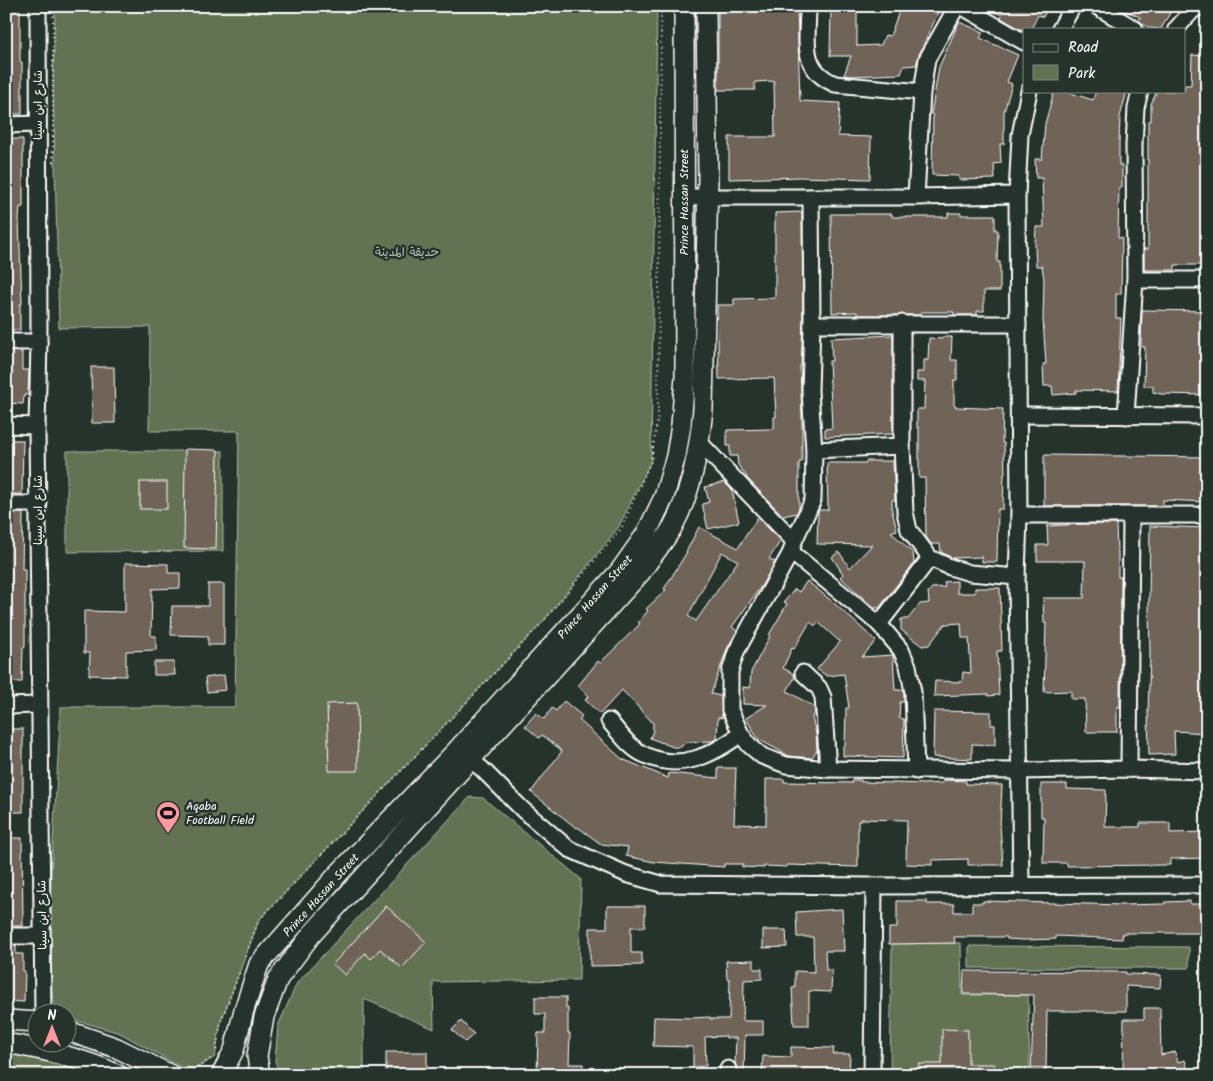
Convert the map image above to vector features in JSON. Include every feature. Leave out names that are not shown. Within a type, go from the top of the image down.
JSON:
[{"type":"main road","name":"Prince Hassan Street","points":[[260,1075],[257,1056],[264,1017],[278,979],[312,935],[619,572],[646,534],[664,497],[676,456],[685,377],[684,6]]},
{"type":"main road","name":"Prince Hassan Street","points":[[221,1075],[234,1050],[244,1010],[259,964],[339,873],[465,754],[641,572],[676,519],[687,494],[700,443],[703,409],[707,197],[706,6]]},
{"type":"main road","points":[[6,1020],[28,1021]]},
{"type":"main road","points":[[78,1034],[176,1071]]},
{"type":"main road","points":[[6,1043],[38,1049],[104,1068],[118,1075]]},
{"type":"street","name":"شارع ابن سينا","points":[[38,6],[39,342],[37,426],[43,1004]]},
{"type":"street","points":[[808,6],[809,61],[814,71],[823,79],[835,84],[922,92]]},
{"type":"street","points":[[916,197],[922,92],[927,60],[959,6],[1023,41]]},
{"type":"street","points":[[1061,28],[1073,6]]},
{"type":"street","points":[[1096,6],[1133,28]]},
{"type":"street","points":[[1177,28],[1192,11],[1201,6]]},
{"type":"street","points":[[1021,886],[1018,772],[1017,577],[1019,415],[1017,195],[1020,135],[1029,92]]},
{"type":"street","points":[[1126,416],[1135,280],[1134,145],[1136,108],[1140,92]]},
{"type":"street","points":[[6,125],[38,124]]},
{"type":"street","points":[[684,197],[1017,195]]},
{"type":"street","points":[[811,197],[812,324],[810,391],[814,450],[812,500],[792,547],[736,652],[730,672],[730,710],[741,734],[749,745],[762,756],[786,765],[828,769],[1018,772],[1129,769],[1207,771]]},
{"type":"street","points":[[1135,280],[1207,280]]},
{"type":"street","points":[[902,323],[902,446],[905,512],[909,530],[930,558],[950,568],[970,573],[1017,577]]},
{"type":"street","points":[[812,324],[1018,324]]},
{"type":"street","points":[[6,342],[39,342]]},
{"type":"street","points":[[1019,415],[1207,416]]},
{"type":"street","points":[[6,425],[37,426]]},
{"type":"street","points":[[700,443],[792,547],[879,624],[901,650],[908,666],[913,692],[916,771]]},
{"type":"street","points":[[814,450],[902,446]]},
{"type":"street","points":[[6,504],[39,504]]},
{"type":"street","points":[[1019,515],[1196,516],[1207,518]]},
{"type":"street","points":[[1129,769],[1131,516]]},
{"type":"street","points":[[879,624],[930,558]]},
{"type":"street","points":[[803,673],[819,688],[823,697],[828,769]]},
{"type":"street","points":[[6,706],[39,705]]},
{"type":"street","points":[[609,720],[628,742],[644,755],[664,761],[686,761],[703,757],[719,750],[741,734]]},
{"type":"street","points":[[465,754],[524,810],[569,849],[626,874],[661,884],[874,886],[1207,885]]},
{"type":"street","points":[[872,1075],[874,886]]},
{"type":"street","points":[[6,936],[42,936]]},
{"type":"path","points":[[245,957],[259,920],[540,625],[621,529],[644,478],[651,461],[658,407],[661,6]]},
{"type":"path","points":[[176,1071],[190,1072],[215,1057],[221,1021],[242,966]]},
{"type":"green space","name":"حديقة المدينة","points":[[55,6],[657,6],[651,461],[618,528],[543,622],[259,920],[221,1021],[215,1057],[190,1072],[120,1033],[78,1021],[78,1004],[55,1004],[52,996],[48,924],[61,707],[235,707],[239,431],[149,431],[150,327],[59,328],[53,83]]},
{"type":"green space","points":[[67,451],[223,451],[223,551],[67,552]]},
{"type":"green space","points":[[470,797],[483,798],[581,879],[579,980],[433,982],[434,1029],[364,999],[364,1075],[280,1075],[275,1061],[278,1026],[297,983]]},
{"type":"green space","points":[[961,943],[962,995],[1028,995],[1030,1075],[890,1075],[892,944]]},
{"type":"green space","points":[[969,946],[1189,947],[1189,968],[969,968]]},
{"type":"green space","points":[[6,1052],[27,1054],[91,1075],[6,1075]]},
{"type":"building","points":[[6,6],[20,6],[22,114],[6,114]]},
{"type":"building","points":[[718,6],[797,6],[800,101],[840,103],[838,136],[871,137],[870,179],[800,177],[729,179],[729,137],[775,137],[774,81],[755,82],[755,90],[718,90]]},
{"type":"building","points":[[831,6],[857,6],[857,46],[881,45],[885,35],[890,36],[901,6],[941,6],[916,65],[904,66],[901,74],[851,76],[844,75],[851,56],[830,56]]},
{"type":"building","points":[[981,6],[1049,6],[1043,17],[1038,15],[1032,28],[1020,29],[1001,18],[1002,15]]},
{"type":"building","points":[[1115,6],[1174,6],[1162,28],[1149,28],[1139,21],[1140,17]]},
{"type":"building","points":[[959,22],[983,32],[980,38],[1018,55],[1007,82],[1012,84],[1004,112],[1004,144],[1000,144],[1001,163],[994,164],[995,179],[959,180],[959,176],[932,175],[933,115],[931,114],[939,67]]},
{"type":"building","points":[[1192,55],[1207,56],[1207,265],[1175,265],[1175,270],[1144,270],[1144,249],[1148,249],[1148,121],[1151,121],[1151,104],[1157,92],[1186,92],[1186,85],[1191,85]]},
{"type":"building","points":[[1054,92],[1067,92],[1093,100],[1096,92],[1127,92],[1120,117],[1119,143],[1122,187],[1119,187],[1118,238],[1122,238],[1121,294],[1116,294],[1116,318],[1121,318],[1118,391],[1076,390],[1076,393],[1053,395],[1052,386],[1044,386],[1043,364],[1046,364],[1043,320],[1044,280],[1042,266],[1036,266],[1035,246],[1036,227],[1044,227],[1042,178],[1036,178],[1035,159],[1042,159],[1045,124]]},
{"type":"building","points":[[6,139],[23,139],[23,207],[20,207],[19,219],[22,304],[20,304],[20,330],[6,330]]},
{"type":"building","points":[[802,212],[803,324],[800,366],[802,462],[799,462],[799,508],[797,513],[783,516],[746,477],[738,465],[737,456],[730,456],[730,446],[727,446],[727,430],[774,429],[774,417],[776,417],[774,378],[719,379],[717,305],[734,305],[734,299],[775,298],[775,213]]},
{"type":"building","points":[[948,213],[995,215],[995,230],[998,230],[997,262],[1000,262],[1000,291],[984,291],[984,311],[977,311],[977,315],[954,315],[954,312],[921,312],[921,315],[857,315],[857,312],[832,313],[831,214],[892,214],[892,217],[948,217]]},
{"type":"building","points":[[1142,310],[1207,311],[1207,395],[1161,394],[1153,392],[1153,386],[1144,386],[1145,347],[1141,347]]},
{"type":"building","points":[[893,335],[893,434],[825,437],[825,429],[832,428],[829,361],[832,361],[831,338]]},
{"type":"building","points":[[942,337],[952,337],[951,360],[957,360],[957,380],[954,380],[954,405],[956,407],[1003,409],[1002,443],[1004,443],[1005,474],[1003,509],[998,509],[997,562],[982,562],[982,557],[952,558],[941,552],[940,544],[931,544],[926,537],[925,478],[919,478],[919,428],[917,428],[917,409],[924,409],[925,381],[917,381],[917,372],[924,372],[924,360],[928,360],[929,338],[942,339]]},
{"type":"building","points":[[6,351],[22,352],[22,370],[29,370],[28,395],[24,395],[23,404],[6,403]]},
{"type":"building","points":[[91,367],[114,367],[115,423],[92,423]]},
{"type":"building","points":[[6,440],[23,440],[22,494],[6,494]]},
{"type":"building","points":[[185,449],[218,450],[216,549],[184,548]]},
{"type":"building","points":[[1044,455],[1207,457],[1207,502],[1163,500],[1163,506],[1044,506]]},
{"type":"building","points":[[866,461],[893,461],[895,500],[892,500],[892,511],[897,530],[891,532],[913,553],[914,563],[879,608],[874,608],[840,577],[843,574],[832,557],[839,552],[850,568],[872,545],[817,544],[818,512],[819,510],[828,510],[827,463],[866,463]]},
{"type":"building","points":[[140,482],[167,482],[167,509],[140,509]]},
{"type":"building","points":[[724,482],[732,490],[739,522],[708,529],[702,504],[709,502],[705,487]]},
{"type":"building","points":[[6,513],[23,513],[22,569],[25,569],[25,647],[23,647],[22,682],[6,682]]},
{"type":"building","points":[[757,518],[781,540],[769,559],[775,562],[762,585],[732,627],[737,631],[727,649],[711,694],[721,696],[722,718],[718,717],[717,739],[712,741],[685,742],[681,747],[673,747],[650,738],[653,731],[653,723],[622,690],[600,714],[585,700],[589,696],[578,686],[598,661],[600,663],[640,624],[638,622],[648,611],[646,609],[666,590],[664,589],[687,552],[699,527],[738,548]],"holes":[[[722,552],[738,561],[696,621],[688,616]]]},
{"type":"building","points":[[1116,524],[1118,577],[1121,577],[1120,707],[1117,707],[1117,732],[1086,732],[1085,699],[1071,699],[1071,691],[1044,692],[1046,623],[1044,623],[1043,598],[1084,598],[1085,561],[1037,561],[1037,545],[1048,545],[1047,526]]},
{"type":"building","points":[[1150,526],[1207,528],[1207,733],[1174,731],[1175,754],[1149,755]]},
{"type":"building","points":[[125,563],[168,564],[168,573],[180,573],[180,588],[152,589],[151,636],[156,636],[156,650],[126,651],[126,676],[89,675],[90,653],[84,653],[84,611],[125,612]]},
{"type":"building","points":[[807,581],[876,641],[862,657],[893,655],[895,690],[903,690],[904,693],[904,702],[900,702],[899,718],[904,719],[903,758],[843,756],[846,708],[849,708],[844,674],[827,676],[817,669],[840,642],[818,622],[815,626],[810,622],[794,649],[792,648],[783,668],[794,674],[795,677],[787,691],[814,707],[815,713],[812,717],[817,750],[812,758],[789,756],[758,739],[746,718],[767,705],[743,704],[743,687],[750,688],[751,672],[787,604],[784,602],[795,589],[799,592]]},
{"type":"building","points":[[957,581],[957,593],[975,593],[975,588],[1000,588],[1002,651],[997,651],[999,695],[934,696],[935,681],[962,682],[963,672],[971,673],[969,638],[962,638],[961,623],[945,624],[929,645],[922,646],[901,630],[901,619],[908,619],[920,604],[929,603],[928,592],[932,588],[945,587],[944,582]]},
{"type":"building","points":[[208,584],[224,584],[224,645],[208,645],[208,636],[171,635],[172,606],[208,606]]},
{"type":"building","points":[[154,662],[174,662],[175,675],[154,675]]},
{"type":"building","points":[[224,675],[226,690],[207,692],[205,678]]},
{"type":"building","points":[[564,701],[582,716],[579,720],[622,759],[668,778],[669,773],[718,778],[718,768],[736,768],[734,824],[766,825],[766,779],[784,779],[784,782],[852,783],[852,780],[861,780],[861,782],[924,784],[943,783],[943,780],[966,781],[966,784],[1002,785],[1000,826],[1003,865],[968,865],[968,859],[932,860],[932,865],[906,864],[907,820],[861,819],[861,821],[858,821],[858,867],[787,865],[787,867],[764,866],[764,868],[742,867],[742,864],[724,864],[724,867],[654,862],[626,856],[628,847],[601,844],[575,827],[531,792],[562,751],[542,735],[539,738],[525,726],[536,713],[544,719],[552,708],[556,711]]},
{"type":"building","points":[[357,703],[358,771],[329,771],[327,704]]},
{"type":"building","points":[[934,711],[991,712],[991,725],[995,725],[995,745],[972,744],[972,759],[933,757]]},
{"type":"building","points":[[6,729],[23,729],[23,812],[6,812]]},
{"type":"building","points":[[1041,784],[1067,784],[1067,789],[1106,790],[1105,827],[1140,827],[1140,823],[1170,823],[1170,833],[1207,832],[1207,858],[1170,859],[1170,865],[1067,866],[1067,863],[1043,863],[1044,817],[1041,817]]},
{"type":"building","points":[[6,838],[22,838],[23,926],[6,926]]},
{"type":"building","points":[[897,901],[927,901],[927,904],[954,904],[954,912],[972,912],[972,903],[983,903],[983,901],[1123,905],[1165,904],[1165,902],[1190,901],[1190,904],[1207,904],[1207,933],[1123,933],[1122,939],[1056,936],[1056,939],[1023,940],[1007,939],[1007,937],[954,937],[955,943],[889,944],[889,928],[897,928]]},
{"type":"building","points":[[386,906],[426,942],[402,968],[380,949],[371,959],[365,953],[345,975],[333,964]]},
{"type":"building","points":[[607,906],[645,906],[645,927],[631,927],[631,953],[642,953],[642,965],[590,966],[590,928],[607,928]]},
{"type":"building","points":[[842,909],[844,951],[825,951],[826,970],[832,970],[831,992],[809,991],[809,1025],[794,1025],[792,988],[795,988],[795,971],[814,972],[813,937],[797,937],[796,912]]},
{"type":"building","points":[[763,930],[786,930],[787,947],[763,948]]},
{"type":"building","points":[[6,945],[16,945],[16,954],[23,954],[23,971],[25,971],[24,1002],[6,1001]]},
{"type":"building","points":[[754,960],[754,969],[762,969],[762,979],[744,980],[743,1021],[763,1021],[763,1035],[745,1035],[744,1074],[737,1074],[735,1063],[736,1038],[726,1038],[726,1036],[705,1037],[706,1066],[693,1067],[693,1047],[653,1046],[654,1017],[729,1019],[730,979],[727,979],[726,961]]},
{"type":"building","points":[[964,971],[1126,972],[1126,974],[1161,975],[1160,988],[1126,986],[1126,1011],[1047,1011],[1046,1071],[1031,1071],[1034,995],[963,994]]},
{"type":"building","points":[[535,997],[566,997],[568,1033],[570,1033],[569,1064],[583,1064],[583,1075],[537,1075],[538,1033],[545,1033],[545,1014],[535,1014]]},
{"type":"building","points":[[1144,1008],[1160,1008],[1161,1055],[1175,1052],[1178,1062],[1185,1060],[1189,1075],[1123,1074],[1124,1019],[1144,1019]]},
{"type":"building","points":[[461,1021],[474,1034],[465,1042],[452,1030]]},
{"type":"building","points":[[942,1029],[968,1030],[968,1064],[994,1064],[995,1075],[920,1075],[919,1064],[942,1064]]},
{"type":"building","points":[[791,1047],[834,1048],[833,1054],[850,1054],[849,1075],[762,1075],[763,1056],[791,1057]]},
{"type":"building","points":[[386,1052],[427,1052],[427,1075],[386,1075]]},
{"type":"place","name":"Aqaba Football Field","points":[[168,834]]}]
